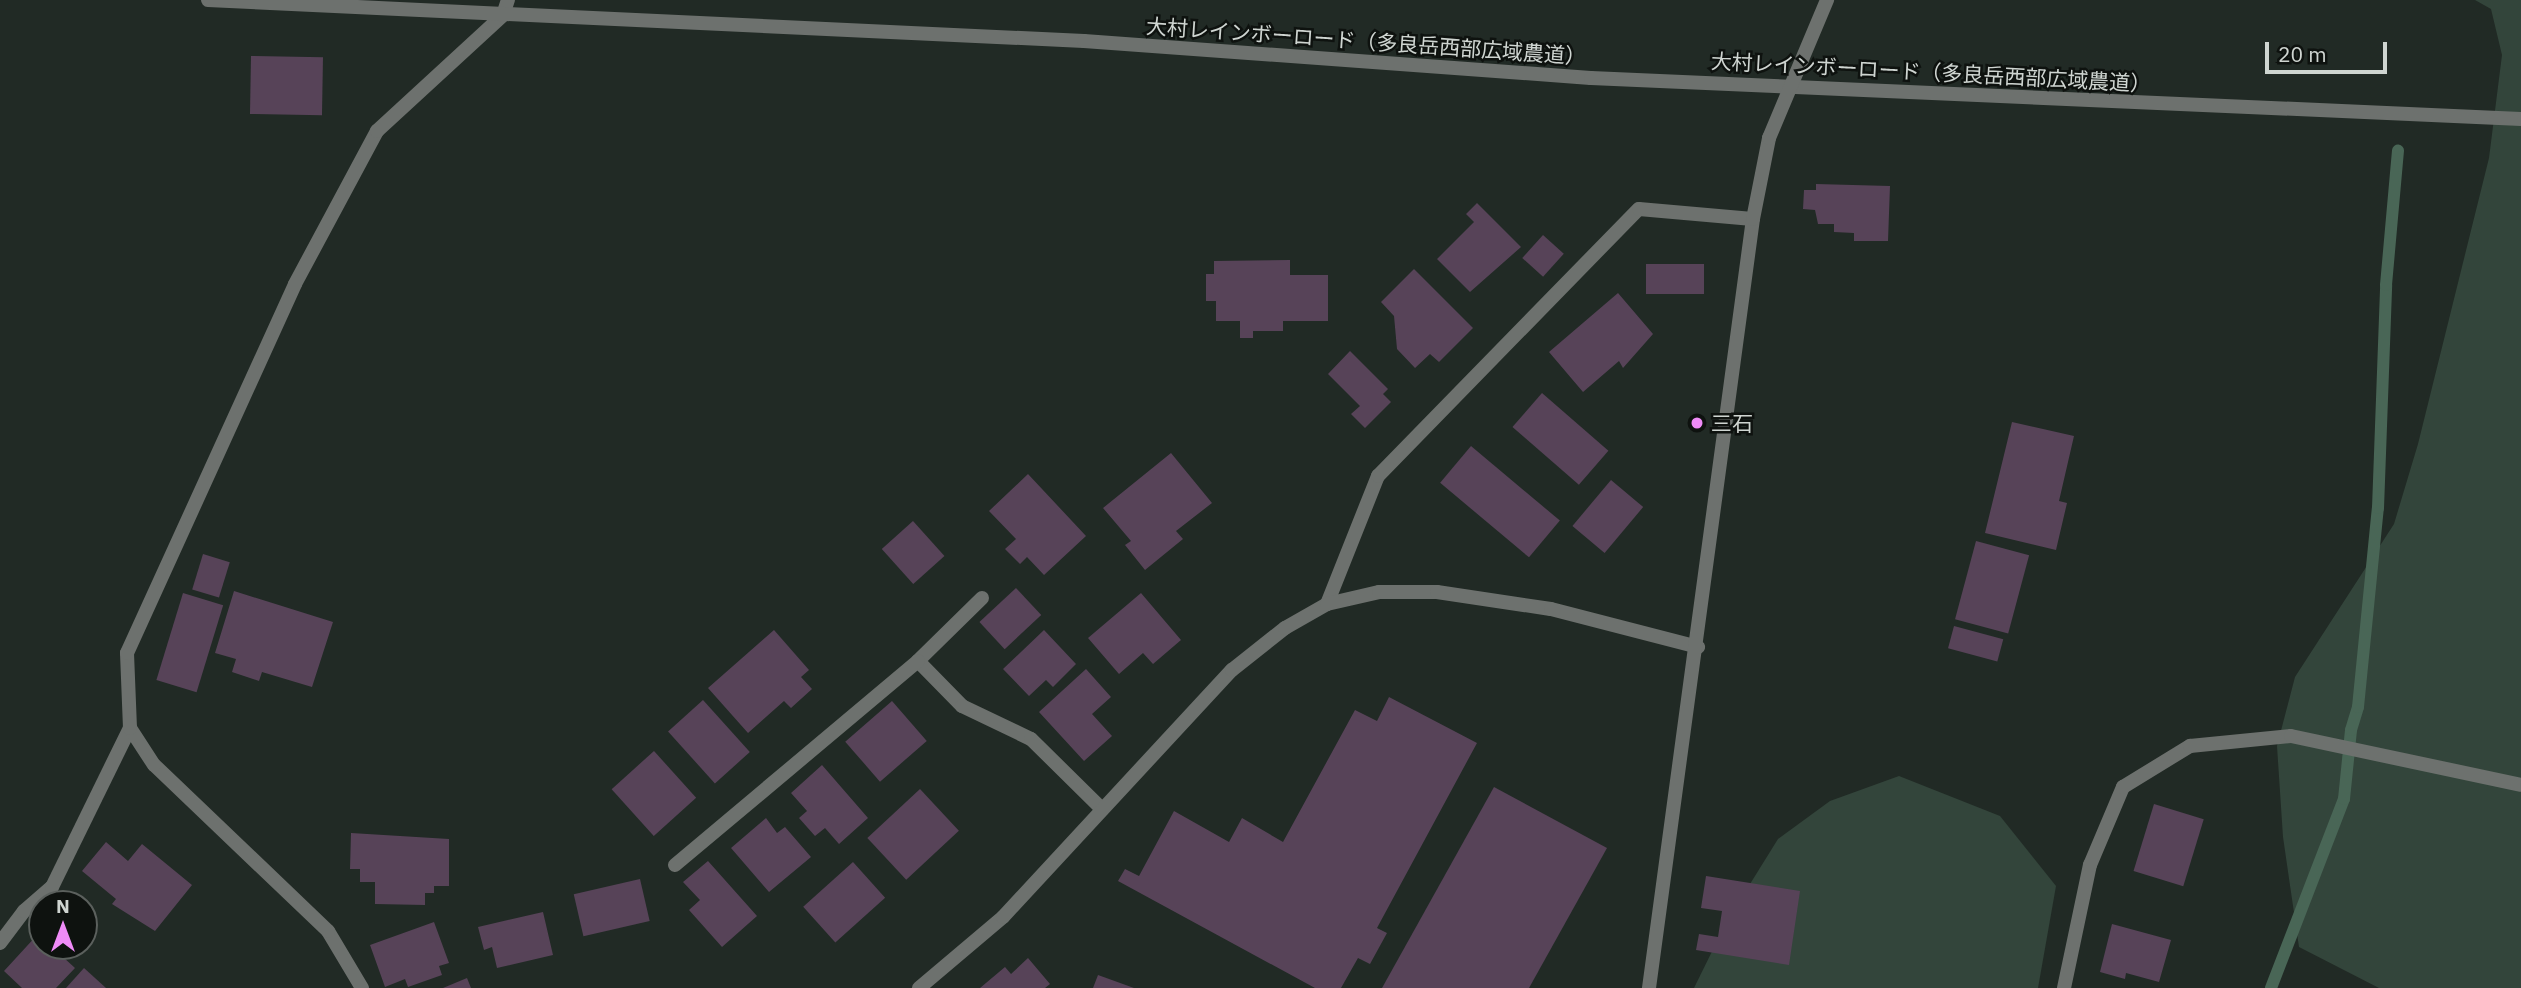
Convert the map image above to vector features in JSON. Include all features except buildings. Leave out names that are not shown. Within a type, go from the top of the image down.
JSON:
[{"type":"street","name":"大村レインボーロード（多良岳西部広域農道）","points":[[208,0],[1084,41],[1591,78],[2521,120]]},
{"type":"street","points":[[0,943],[24,911],[52,887],[130,728],[127,653],[295,284],[377,131],[503,15],[508,0]]},
{"type":"street","points":[[1649,988],[1698,647],[1753,219],[1769,138],[1827,0]]},
{"type":"street","points":[[1327,604],[1378,475],[1639,209],[1753,219]]},
{"type":"street","points":[[919,988],[1003,917],[1232,670],[1285,628],[1327,604],[1379,592],[1437,592],[1551,609],[1698,647]]},
{"type":"street","points":[[676,865],[918,661],[982,598]]},
{"type":"street","points":[[918,661],[962,706],[999,720],[1031,739],[1102,809]]},
{"type":"street","points":[[130,728],[154,765],[328,931],[362,988]]},
{"type":"street","points":[[2064,988],[2090,865],[2123,787],[2190,746],[2291,736],[2521,785]]},
{"type":"green space","points":[[2475,0],[2521,0],[2521,988],[2379,988],[2299,947],[2283,837],[2277,746],[2295,677],[2394,524],[2418,444],[2489,158],[2502,55],[2491,9]]},
{"type":"green space","points":[[1899,776],[2000,816],[2056,886],[2038,988],[1694,988],[1727,921],[1778,839],[1830,801]]},
{"type":"waterway","points":[[2271,988],[2344,799],[2351,730],[2358,707],[2378,508],[2386,285],[2398,151]]},
{"type":"place","name":"三石","points":[[1697,423]]}]
